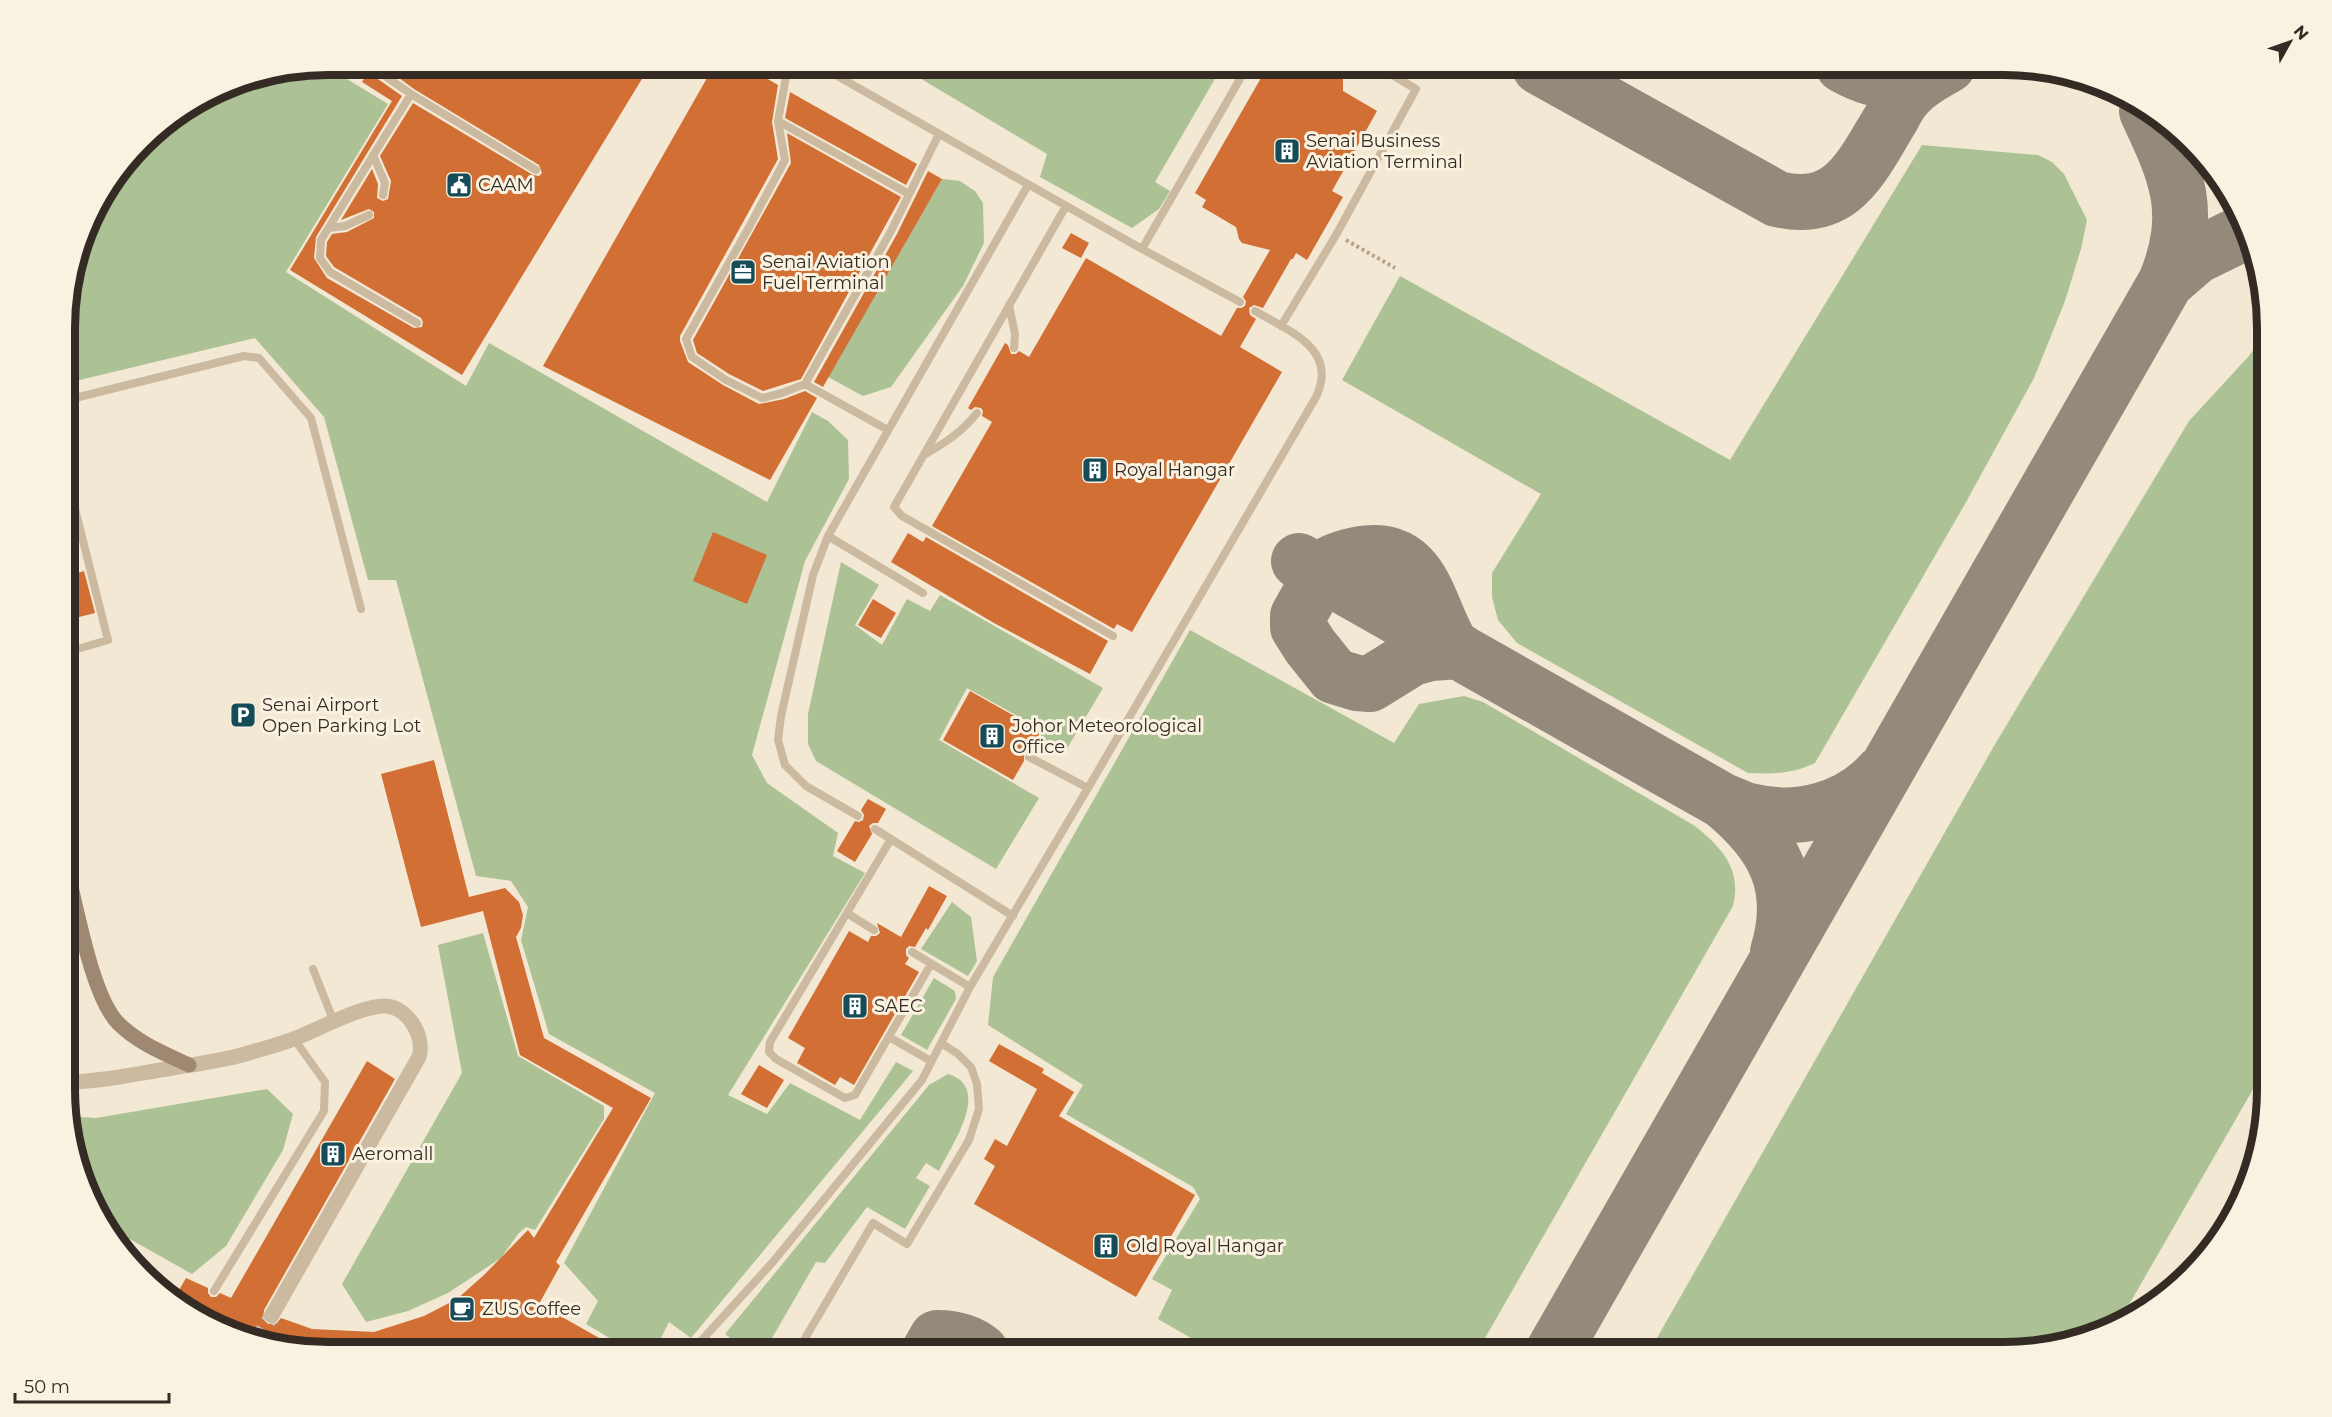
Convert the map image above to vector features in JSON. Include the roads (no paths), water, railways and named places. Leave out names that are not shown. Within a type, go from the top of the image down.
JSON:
[{"type":"street","points":[[75,902],[93,973],[103,1000],[117,1022],[142,1043],[189,1065]]},
{"type":"street","points":[[75,1082],[104,1080],[248,1054],[294,1039],[365,1010],[386,1006],[400,1011],[410,1021],[419,1035],[422,1047],[410,1073],[272,1315]]},
{"type":"lane","points":[[384,75],[411,94],[536,171]]},
{"type":"lane","points":[[787,75],[778,122],[784,160],[686,339],[692,357],[726,380],[762,398],[805,384],[909,194],[939,134]]},
{"type":"lane","points":[[1142,249],[1242,75]]},
{"type":"lane","points":[[1281,326],[1336,235],[1416,89],[1393,75]]},
{"type":"lane","points":[[839,76],[1065,206],[1240,302]]},
{"type":"lane","points":[[411,94],[321,240],[320,258],[330,272],[417,323]]},
{"type":"lane","points":[[778,122],[909,194]]},
{"type":"lane","points":[[373,155],[385,183],[383,195]]},
{"type":"lane","points":[[858,816],[806,786],[785,765],[778,740],[781,716],[813,575],[828,536],[1028,185]]},
{"type":"lane","points":[[1065,206],[894,507],[902,516],[1113,636]]},
{"type":"lane","points":[[329,228],[345,226],[369,215]]},
{"type":"lane","points":[[1009,305],[1015,334],[1014,348]]},
{"type":"lane","points":[[700,1342],[772,1263],[922,1080],[970,987],[1323,384],[1323,369],[1317,354],[1307,341],[1255,311]]},
{"type":"lane","points":[[75,398],[244,356],[259,358],[310,418],[361,609]]},
{"type":"lane","points":[[805,384],[888,430]]},
{"type":"lane","points":[[922,456],[948,441],[977,413]]},
{"type":"lane","points":[[75,509],[108,640],[75,650]]},
{"type":"lane","points":[[828,536],[923,593]]},
{"type":"lane","points":[[1029,758],[1088,788]]},
{"type":"lane","points":[[875,829],[1013,916]]},
{"type":"lane","points":[[891,839],[770,1042],[769,1052],[786,1065],[845,1098],[850,1098],[855,1095],[931,964]]},
{"type":"lane","points":[[847,913],[874,930]]},
{"type":"lane","points":[[912,952],[970,987]]},
{"type":"lane","points":[[313,969],[334,1022]]},
{"type":"lane","points":[[889,1037],[931,1061]]},
{"type":"lane","points":[[214,1291],[324,1111],[325,1082],[294,1039]]},
{"type":"lane","points":[[803,1342],[873,1223],[907,1244],[969,1140],[979,1109],[977,1084],[971,1067],[941,1042]]},
{"type":"tunnel","points":[[262,1333],[272,1315]]},
{"type":"place","name":"Senai Business Aviation Terminal","points":[[1287,151]]},
{"type":"place","name":"CAAM","points":[[459,185]]},
{"type":"place","name":"Senai Aviation Fuel Terminal","points":[[743,272]]},
{"type":"place","name":"Royal Hangar","points":[[1095,470]]},
{"type":"place","name":"Senai Airport Open Parking Lot","points":[[243,715]]},
{"type":"place","name":"Johor Meteorological Office","points":[[992,736]]},
{"type":"place","name":"SAEC","points":[[855,1006]]},
{"type":"place","name":"Aeromall","points":[[333,1154]]},
{"type":"place","name":"Old Royal Hangar","points":[[1106,1246]]},
{"type":"place","name":"ZUS Coffee","points":[[462,1309]]}]
